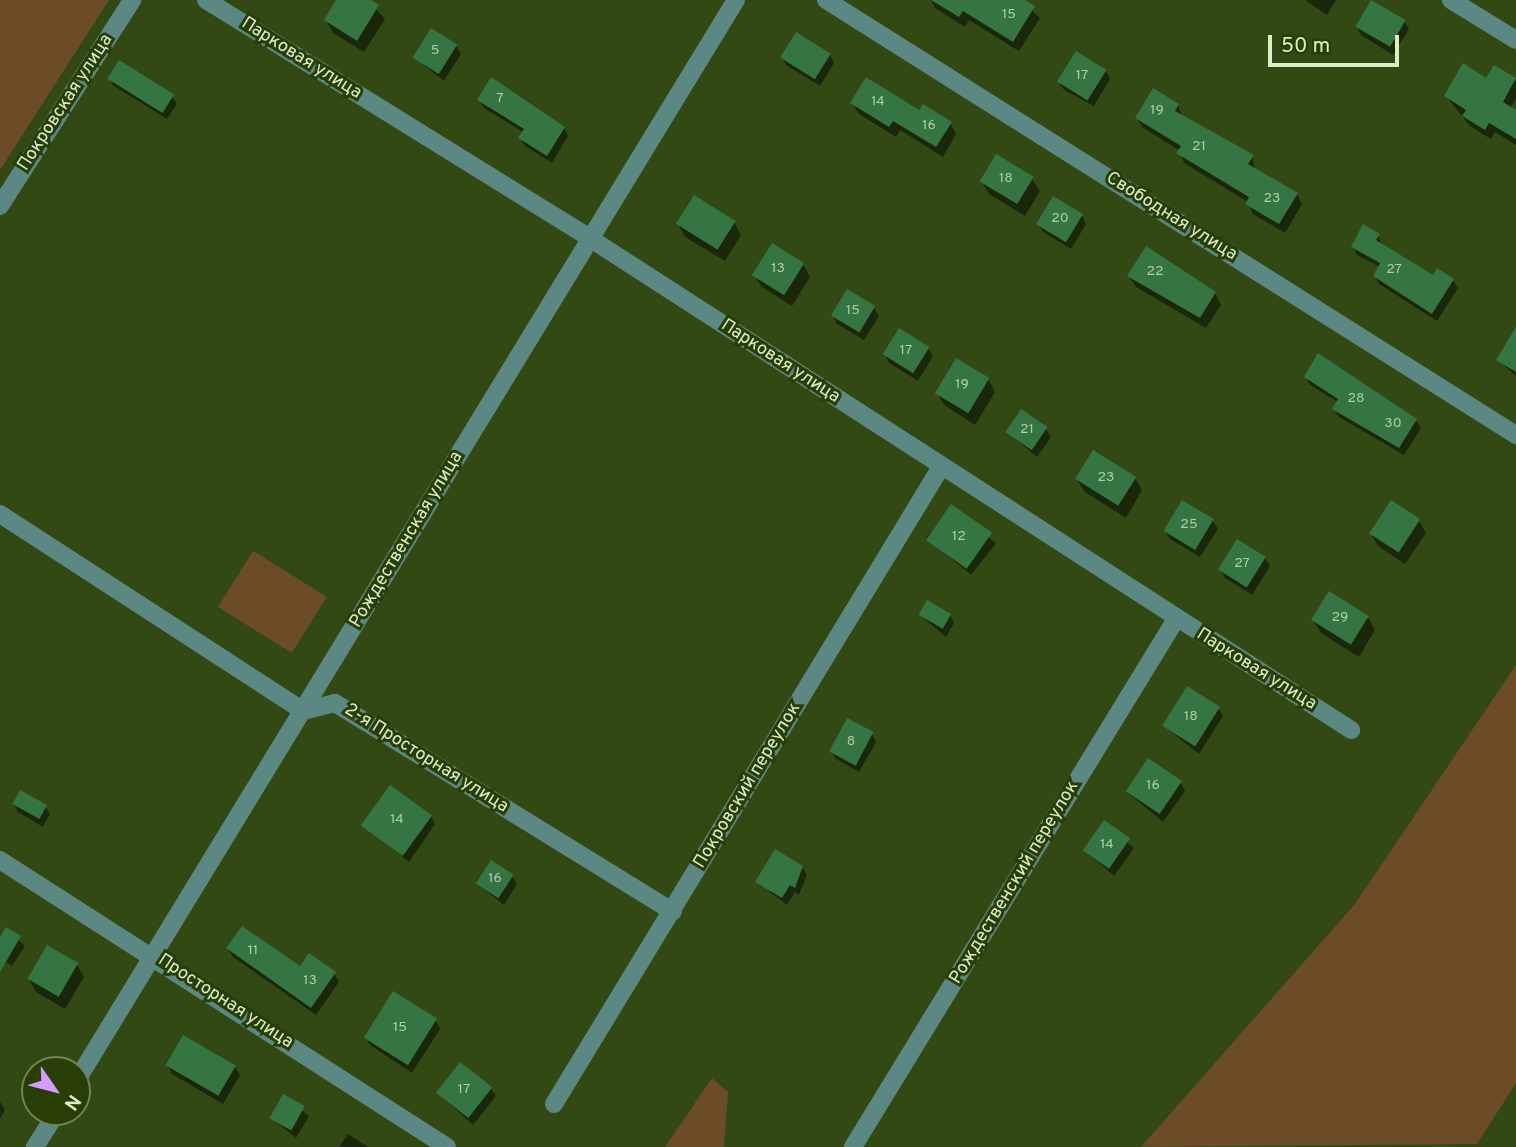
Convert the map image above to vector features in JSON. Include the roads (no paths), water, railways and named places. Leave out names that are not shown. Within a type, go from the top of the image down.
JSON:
[{"type":"street","name":"Покровская улица","points":[[0,206],[132,0]]},
{"type":"street","name":"Парковая улица","points":[[206,0],[591,239],[1351,730]]},
{"type":"street","name":"Рождественская улица","points":[[91,1057],[736,0]]},
{"type":"street","name":"Свободная улица","points":[[826,0],[1516,435]]},
{"type":"street","points":[[1451,0],[1516,40]]},
{"type":"street","name":"Покровский переулок","points":[[554,1104],[941,467]]},
{"type":"street","points":[[0,514],[303,711]]},
{"type":"street","name":"Рождественский переулок","points":[[853,1147],[1176,619]]},
{"type":"street","name":"2-я Просторная улица","points":[[303,711],[335,703],[673,912]]},
{"type":"street","name":"Просторная улица","points":[[0,860],[154,956],[447,1147]]},
{"type":"street","points":[[35,1147],[48,1126]]}]
